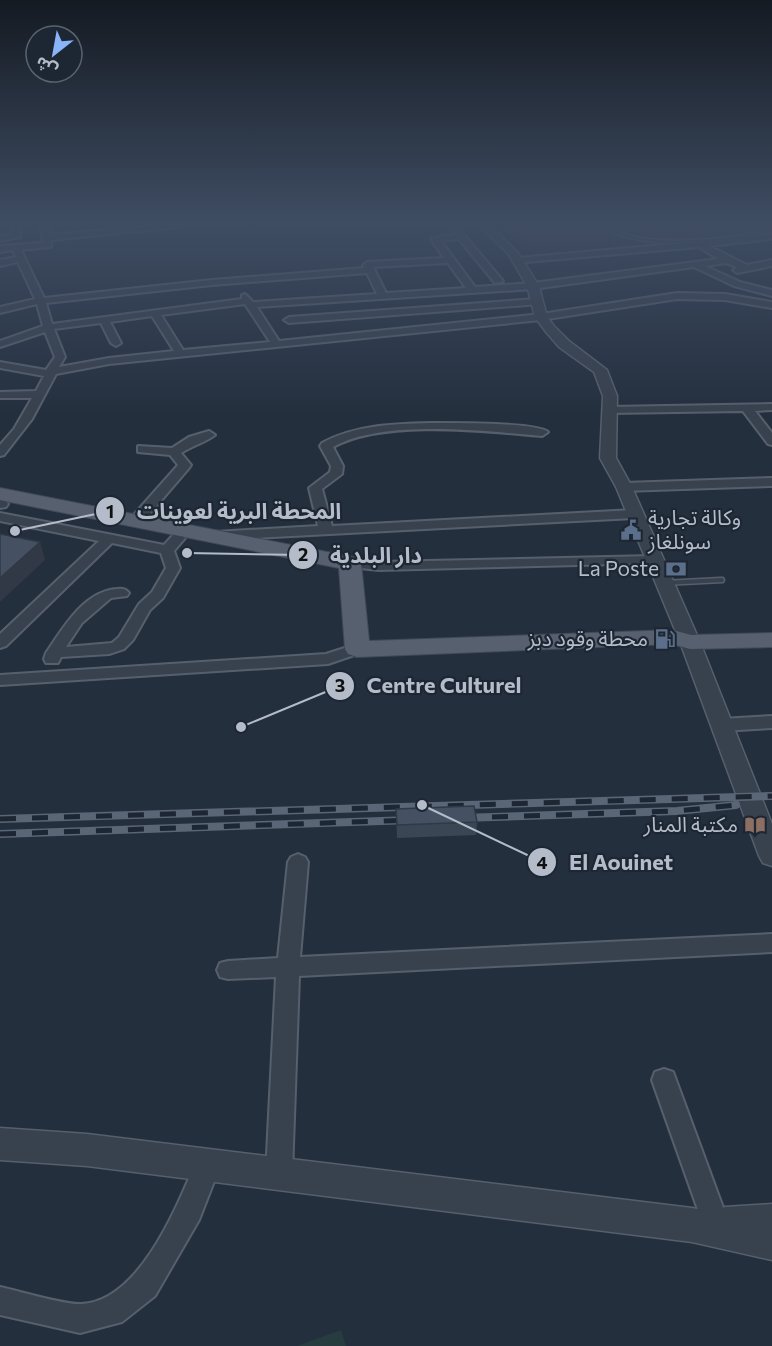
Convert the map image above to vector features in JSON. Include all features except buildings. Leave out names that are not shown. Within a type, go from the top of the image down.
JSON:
[{"type":"main road","points":[[0,494],[211,536],[351,568]]},
{"type":"main road","points":[[0,504],[172,544],[351,568]]},
{"type":"main road","points":[[351,568],[357,649],[683,637],[772,630]]},
{"type":"main road","points":[[683,637],[772,640]]},
{"type":"street","points":[[0,452],[12,441],[41,394],[60,357],[34,288]]},
{"type":"street","points":[[0,310],[41,301],[155,288]]},
{"type":"street","points":[[238,288],[275,342]]},
{"type":"street","points":[[379,288],[383,296]]},
{"type":"street","points":[[0,344],[48,327],[104,319],[249,303],[383,296],[454,288]]},
{"type":"street","points":[[482,288],[535,296]]},
{"type":"street","points":[[515,288],[535,296]]},
{"type":"street","points":[[531,288],[564,344],[600,370],[610,396],[608,458],[624,487],[664,583],[683,637],[721,725],[772,856]]},
{"type":"street","points":[[0,365],[50,373],[109,361],[275,342],[571,288]]},
{"type":"street","points":[[289,320],[535,296],[670,297],[704,295],[740,288]]},
{"type":"street","points":[[754,288],[772,294]]},
{"type":"street","points":[[661,291],[670,297]]},
{"type":"street","points":[[745,300],[772,294]]},
{"type":"street","points":[[704,295],[772,305]]},
{"type":"street","points":[[154,313],[180,353]]},
{"type":"street","points":[[104,319],[116,343]]},
{"type":"street","points":[[0,395],[41,394]]},
{"type":"street","points":[[609,410],[772,407]]},
{"type":"street","points":[[747,408],[772,441]]},
{"type":"street","points":[[326,530],[315,488],[336,474],[337,466],[326,446],[332,441],[347,435],[419,427],[500,428],[542,432]]},
{"type":"street","points":[[142,449],[174,452],[193,440],[209,435]]},
{"type":"street","points":[[136,521],[185,465],[174,452]]},
{"type":"street","points":[[624,487],[772,482]]},
{"type":"street","points":[[211,536],[634,514]]},
{"type":"street","points":[[0,517],[110,538],[172,544],[172,568],[158,596],[144,607],[125,640],[109,649],[54,653]]},
{"type":"street","points":[[0,643],[110,538]]},
{"type":"street","points":[[351,568],[653,560]]},
{"type":"street","points":[[48,677],[54,653],[76,620],[107,594],[122,593]]},
{"type":"street","points":[[0,680],[328,659],[357,649]]},
{"type":"street","points":[[721,725],[772,722]]},
{"type":"street","points":[[279,1174],[288,967],[298,862]]},
{"type":"street","points":[[228,970],[772,943]]},
{"type":"street","points":[[664,1080],[704,1224]]},
{"type":"street","points":[[0,1144],[87,1150],[704,1224],[772,1243]]},
{"type":"street","points":[[0,1301],[80,1318],[112,1312],[145,1286],[190,1211],[207,1166]]},
{"type":"street","points":[[704,1224],[772,1221]]},
{"type":"lane","points":[[664,583],[720,580]]},
{"type":"green space","points":[[341,1330],[346,1346],[297,1346]]},
{"type":"railway","points":[[0,819],[772,796]]},
{"type":"railway","points":[[460,818],[677,811],[736,805]]},
{"type":"railway","points":[[0,834],[412,820]]},
{"type":"place","name":"وكالة تجارية سونلغاز","points":[[631,530]]},
{"type":"place","name":"المحطة البرية لعوينات","points":[[15,531]]},
{"type":"place","name":"دار البلدية","points":[[187,553]]},
{"type":"place","name":"La Poste","points":[[676,569]]},
{"type":"place","name":"محطة وقود دبز","points":[[665,639]]},
{"type":"place","name":"Centre Culturel","points":[[241,727]]},
{"type":"place","name":"El Aouinet","points":[[422,805]]},
{"type":"place","name":"مكتبة المنار","points":[[755,825]]}]
